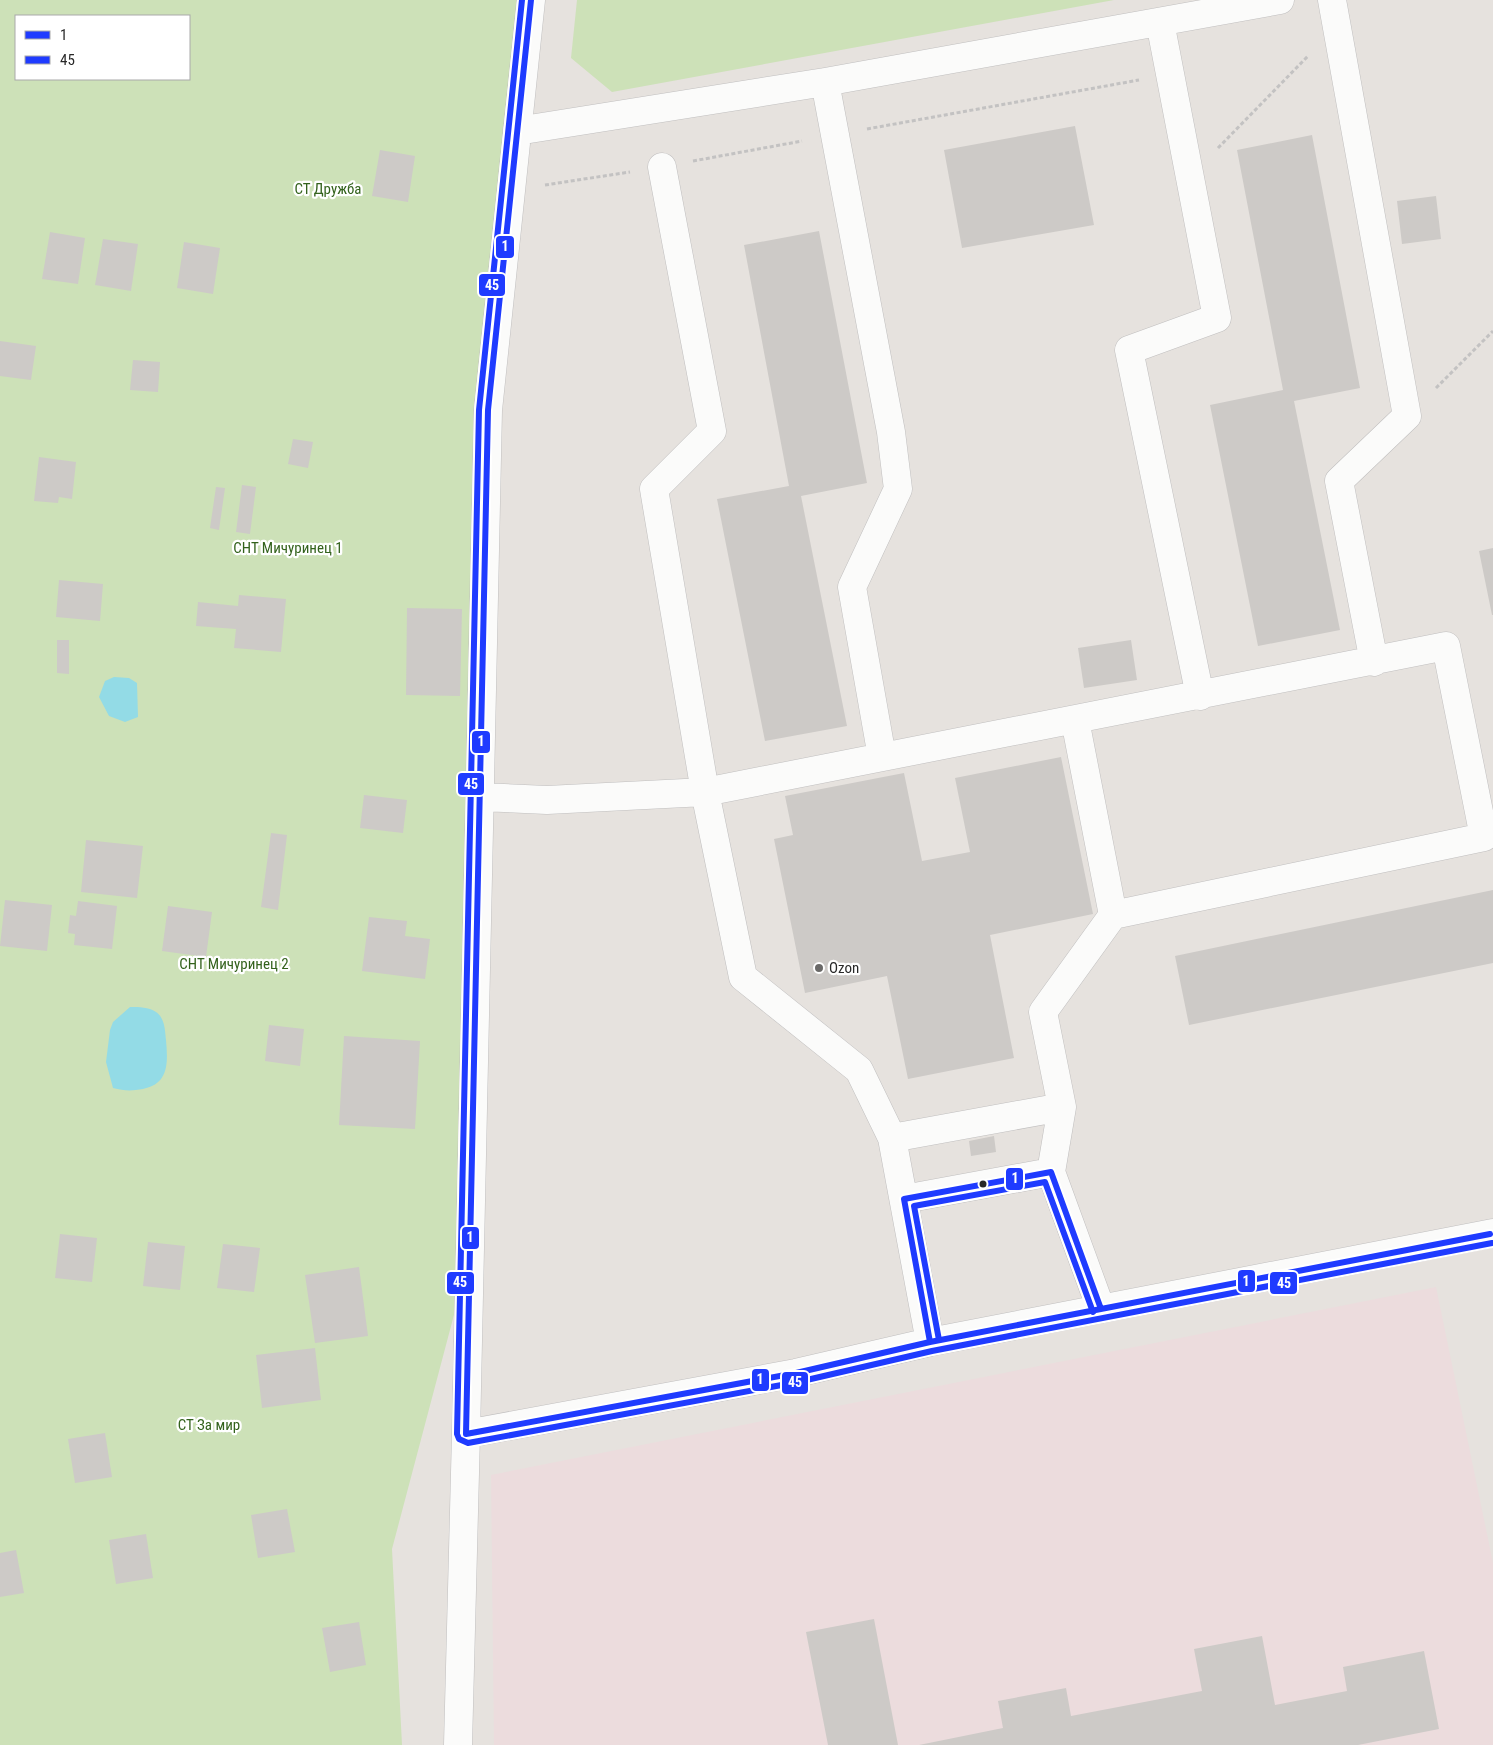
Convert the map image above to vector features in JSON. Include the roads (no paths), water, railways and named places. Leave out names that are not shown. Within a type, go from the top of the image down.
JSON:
[{"type":"street","points":[[458,1745],[488,410],[509,190],[531,0]]},
{"type":"street","points":[[517,131],[825,82],[1280,0]]},
{"type":"street","points":[[1332,0],[1407,416],[1338,481],[1374,662]]},
{"type":"street","points":[[1160,22],[1217,318],[1129,350],[1200,696]]},
{"type":"street","points":[[825,82],[890,432],[898,489],[852,587],[882,757]]},
{"type":"street","points":[[662,167],[712,431],[654,489],[706,792],[743,977],[859,1070],[892,1138],[930,1342]]},
{"type":"street","points":[[480,797],[546,800],[706,792],[1374,662],[1446,646],[1484,837],[1113,915],[1043,1012],[1062,1107],[1051,1172],[1101,1309]]},
{"type":"street","points":[[1076,720],[1113,915]]},
{"type":"street","points":[[892,1138],[1062,1107]]},
{"type":"street","points":[[904,1199],[1051,1172]]},
{"type":"street","points":[[466,1434],[796,1373],[930,1342],[1101,1309],[1492,1239]]},
{"type":"water","points":[[114,677],[129,678],[137,683],[138,717],[125,722],[109,716],[99,697],[105,681]]},
{"type":"water","points":[[130,1007],[147,1008],[159,1015],[165,1029],[167,1057],[165,1071],[158,1082],[143,1089],[121,1090],[113,1088],[106,1062],[110,1030],[113,1022]]},
{"type":"place","name":"Ozon","points":[[819,968]]},
{"type":"park label","name":"СТ Дружба","points":[[328,189]]},
{"type":"park label","name":"СНТ Мичуринец 1","points":[[288,548]]},
{"type":"park label","name":"СНТ Мичуринец 2","points":[[234,964]]},
{"type":"park label","name":"СТ За мир","points":[[209,1425]]}]
